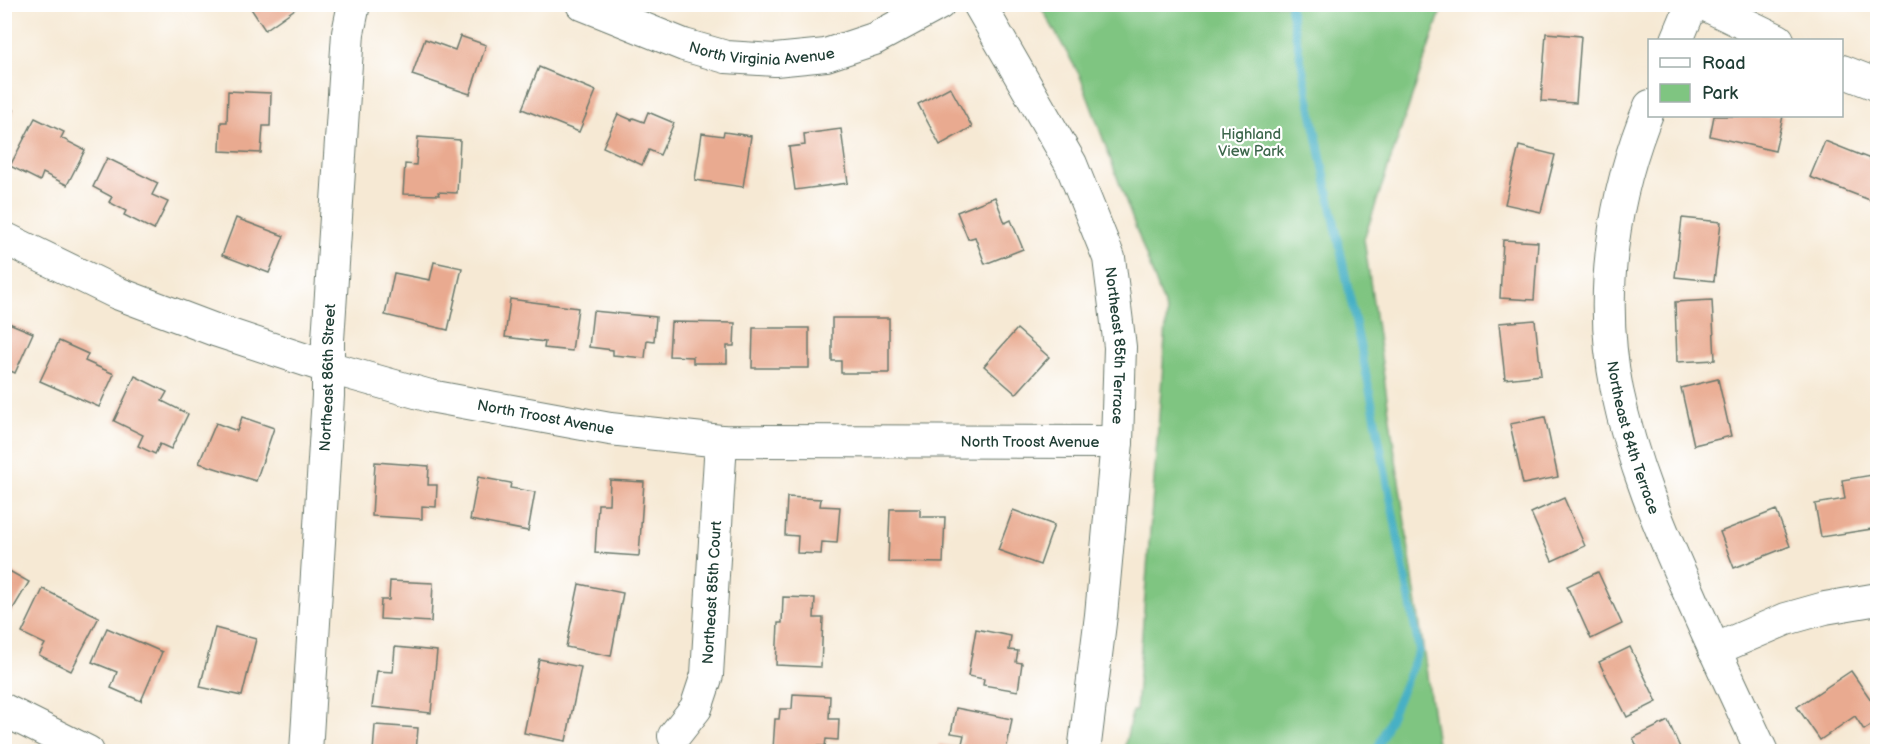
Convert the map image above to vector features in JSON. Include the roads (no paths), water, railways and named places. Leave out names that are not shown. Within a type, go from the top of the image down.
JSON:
[{"type":"street","name":"Northeast 86th Street","points":[[306,752],[348,33],[354,4]]},
{"type":"street","name":"North Virginia Avenue","points":[[582,4],[684,45],[715,54],[726,57],[775,60],[826,55],[855,46],[874,39],[939,4]]},
{"type":"street","name":"Northeast 85th Terrace","points":[[979,4],[1071,164],[1109,258],[1120,347],[1117,442],[1101,615],[1084,752]]},
{"type":"street","points":[[1677,39],[1692,4]]},
{"type":"street","points":[[1704,4],[1776,39]]},
{"type":"street","points":[[1843,71],[1878,85]]},
{"type":"street","name":"Northeast 84th Terrace","points":[[1648,111],[1630,160],[1611,250],[1611,337],[1617,389],[1640,473],[1669,548],[1762,752]]},
{"type":"street","name":"North Troost Avenue","points":[[4,238],[117,293],[215,330],[327,367],[430,396],[610,429],[721,441],[1117,442]]},
{"type":"street","name":"Northeast 85th Court","points":[[674,736],[696,708],[707,675],[721,441]]},
{"type":"street","points":[[1714,650],[1786,619],[1825,608],[1878,599]]},
{"type":"street","points":[[4,710],[88,752]]},
{"type":"waterway","points":[[1290,8],[1373,407],[1419,650],[1376,752]]},
{"type":"park label","name":"Highland View Park","points":[[1251,142]]}]
